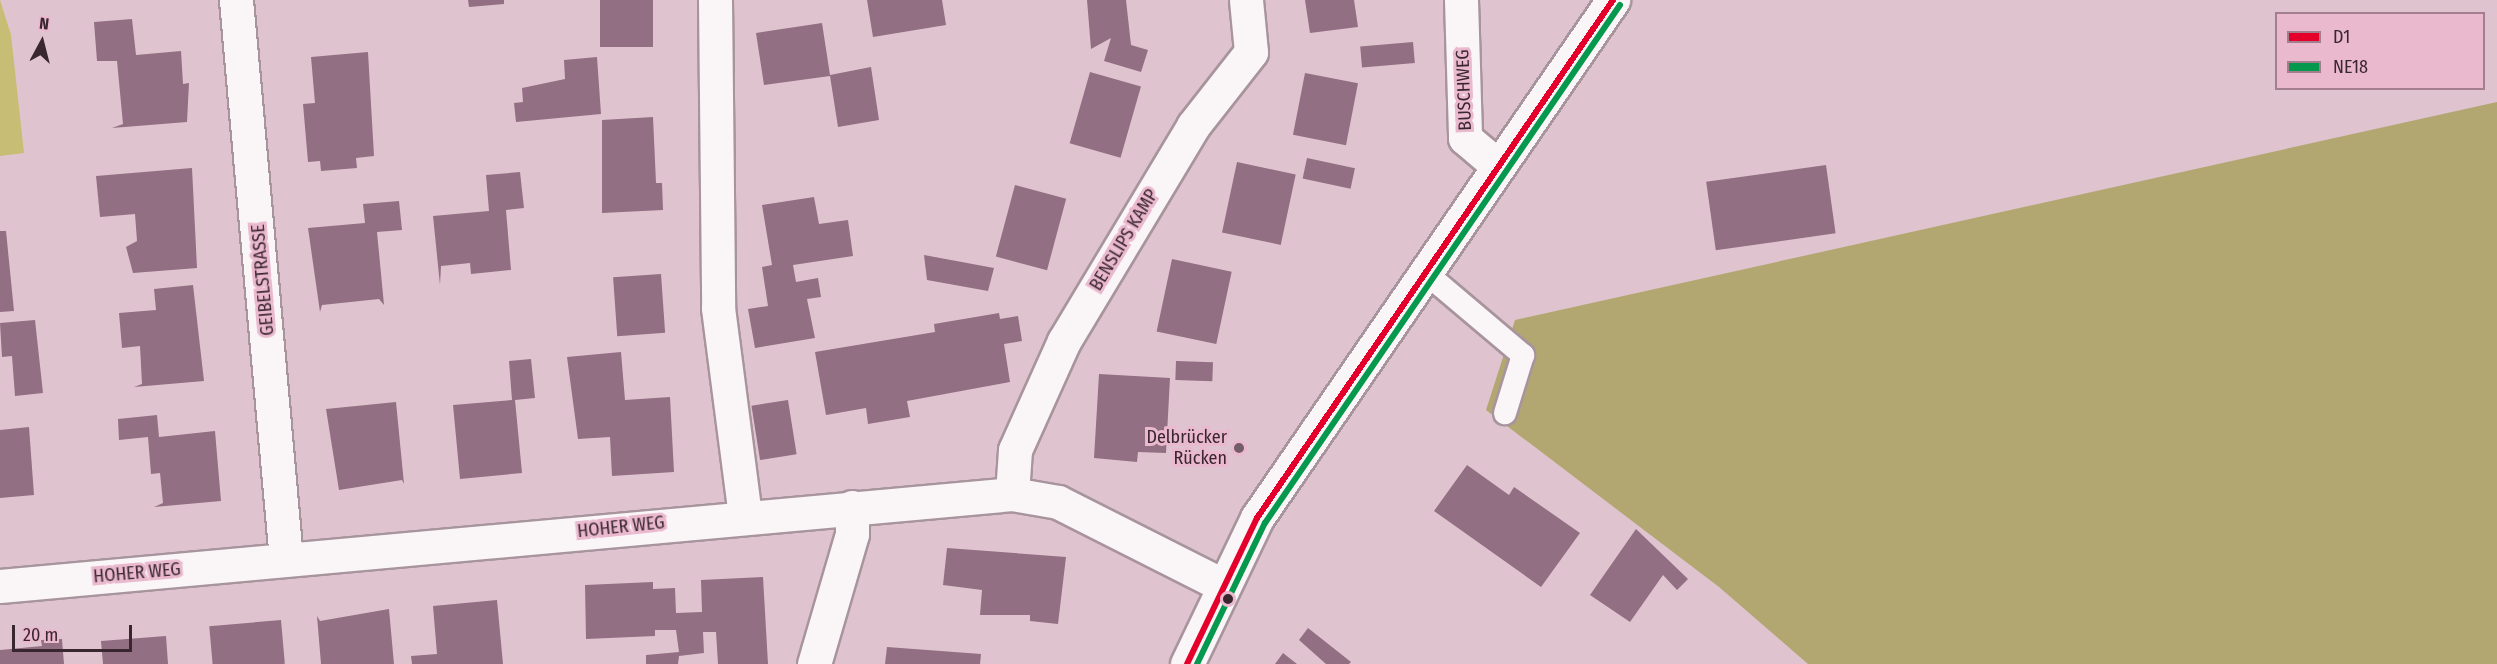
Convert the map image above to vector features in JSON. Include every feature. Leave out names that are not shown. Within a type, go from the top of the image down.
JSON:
[{"type":"street","name":"GEIBELSTRASSE","points":[[236,0],[286,559]]},
{"type":"street","points":[[715,0],[718,308],[745,515]]},
{"type":"street","name":"BENSLIPS KAMP","points":[[1012,494],[1016,450],[1064,341],[1193,126],[1251,52],[1246,0]]},
{"type":"street","name":"BUSCHWEG","points":[[1461,0],[1465,138],[1497,165]]},
{"type":"street","points":[[1187,664],[1222,585],[1257,518],[1426,274],[1497,165],[1613,0]]},
{"type":"street","name":"HOHER WEG","points":[[0,586],[745,515],[1012,494],[1058,502],[1222,585]]},
{"type":"street","points":[[814,664],[852,534],[852,507]]},
{"type":"lane","points":[[1426,274],[1522,356],[1505,413]]},
{"type":"shaded area","points":[[0,0],[11,35],[24,153],[0,156]]},
{"type":"shaded area","points":[[2497,102],[2497,664],[1808,664],[1719,587],[1486,410],[1515,320]]},
{"type":"building","points":[[468,0],[504,0],[504,4],[469,7]]},
{"type":"building","points":[[600,0],[653,0],[653,47],[600,47]]},
{"type":"building","points":[[867,0],[942,0],[946,25],[873,37]]},
{"type":"building","points":[[1087,0],[1126,0],[1131,45],[1148,50],[1141,72],[1104,61],[1111,38],[1091,49]]},
{"type":"building","points":[[1305,0],[1354,0],[1358,27],[1310,33]]},
{"type":"building","points":[[132,19],[136,55],[181,51],[183,84],[189,83],[187,122],[112,128],[123,124],[117,61],[97,61],[94,22]]},
{"type":"building","points":[[822,23],[830,75],[871,67],[879,120],[838,127],[830,76],[764,85],[756,33]]},
{"type":"building","points":[[1413,42],[1415,63],[1362,68],[1360,47]]},
{"type":"building","points":[[368,52],[374,156],[356,158],[357,168],[321,171],[320,161],[308,162],[303,104],[315,103],[311,57]]},
{"type":"building","points":[[597,57],[601,114],[516,122],[514,103],[523,102],[522,88],[565,79],[564,60]]},
{"type":"building","points":[[1090,72],[1141,87],[1121,158],[1070,143]]},
{"type":"building","points":[[1305,73],[1358,83],[1346,145],[1293,135]]},
{"type":"building","points":[[653,117],[656,183],[662,183],[663,210],[602,213],[602,120]]},
{"type":"building","points":[[1307,158],[1355,168],[1351,189],[1303,179]]},
{"type":"building","points":[[1237,162],[1296,174],[1281,245],[1222,232]]},
{"type":"building","points":[[1826,165],[1836,233],[1716,250],[1706,182]]},
{"type":"building","points":[[192,168],[197,268],[133,273],[126,247],[137,241],[135,214],[100,217],[96,176]]},
{"type":"building","points":[[520,172],[524,208],[506,210],[511,270],[471,274],[470,263],[441,266],[440,285],[433,216],[489,211],[486,175]]},
{"type":"building","points":[[1015,185],[1066,199],[1047,270],[996,256]]},
{"type":"building","points":[[814,197],[819,224],[848,220],[853,256],[793,265],[796,282],[818,278],[821,297],[807,299],[815,338],[755,348],[748,309],[768,306],[762,267],[772,265],[762,205]]},
{"type":"building","points":[[399,201],[402,230],[377,232],[384,305],[379,299],[322,305],[320,312],[308,228],[365,223],[363,204]]},
{"type":"building","points":[[0,231],[6,231],[14,311],[0,312]]},
{"type":"building","points":[[924,255],[994,268],[988,291],[927,280]]},
{"type":"building","points":[[1172,259],[1232,272],[1216,344],[1157,331]]},
{"type":"building","points":[[661,274],[665,333],[617,336],[613,277]]},
{"type":"building","points":[[193,285],[204,381],[134,387],[142,384],[140,346],[122,348],[119,313],[156,310],[154,289]]},
{"type":"building","points":[[999,313],[1000,319],[1018,316],[1022,341],[1004,344],[1010,382],[907,401],[910,417],[868,424],[866,408],[826,415],[815,352],[935,332],[934,324]]},
{"type":"building","points":[[35,320],[43,393],[15,396],[12,356],[2,357],[0,323]]},
{"type":"building","points":[[621,352],[625,400],[670,397],[674,472],[612,476],[610,437],[578,439],[567,357]]},
{"type":"building","points":[[531,359],[535,398],[515,400],[522,473],[460,479],[453,405],[512,400],[509,361]]},
{"type":"building","points":[[1176,361],[1213,362],[1212,381],[1175,380]]},
{"type":"building","points":[[1099,374],[1170,378],[1166,453],[1138,452],[1137,462],[1094,458]]},
{"type":"building","points":[[788,400],[797,454],[760,460],[751,406]]},
{"type":"building","points":[[396,402],[404,484],[402,480],[339,490],[326,409]]},
{"type":"building","points":[[157,415],[159,437],[215,431],[221,501],[154,507],[163,503],[160,473],[151,474],[148,437],[119,440],[118,419]]},
{"type":"building","points":[[29,427],[34,495],[0,498],[0,430]]},
{"type":"building","points":[[1467,465],[1509,495],[1514,487],[1580,533],[1541,587],[1434,511]]},
{"type":"building","points":[[1636,529],[1688,579],[1677,590],[1663,575],[1630,622],[1590,595]]},
{"type":"building","points":[[947,548],[1066,557],[1058,624],[1030,621],[1030,615],[980,615],[982,590],[943,585]]},
{"type":"building","points":[[763,577],[768,664],[718,664],[716,632],[703,632],[704,653],[679,656],[678,664],[646,664],[646,655],[679,652],[676,630],[655,630],[655,636],[586,639],[585,585],[653,582],[653,589],[675,588],[676,613],[702,612],[701,580]]},
{"type":"building","points":[[497,600],[503,664],[412,664],[411,656],[437,654],[433,606]]},
{"type":"building","points":[[389,609],[394,664],[321,664],[317,616],[320,621]]},
{"type":"building","points":[[281,620],[285,664],[213,664],[209,626]]},
{"type":"building","points":[[1308,628],[1351,662],[1349,664],[1326,664],[1299,640]]},
{"type":"building","points":[[166,636],[168,664],[103,664],[101,641]]},
{"type":"building","points":[[62,639],[64,664],[0,664],[0,650],[42,646],[41,640]]},
{"type":"building","points":[[887,647],[981,654],[980,664],[885,664]]},
{"type":"building","points":[[1283,653],[1297,664],[1275,664]]},
{"type":"transit line","name":"D1","points":[[1187,664],[1257,518],[1613,0]]},
{"type":"transit line","name":"NE18","points":[[1197,664],[1265,523],[1620,5]]},
{"type":"place","name":"Delbrücker Rücken","points":[[1239,448]]}]
